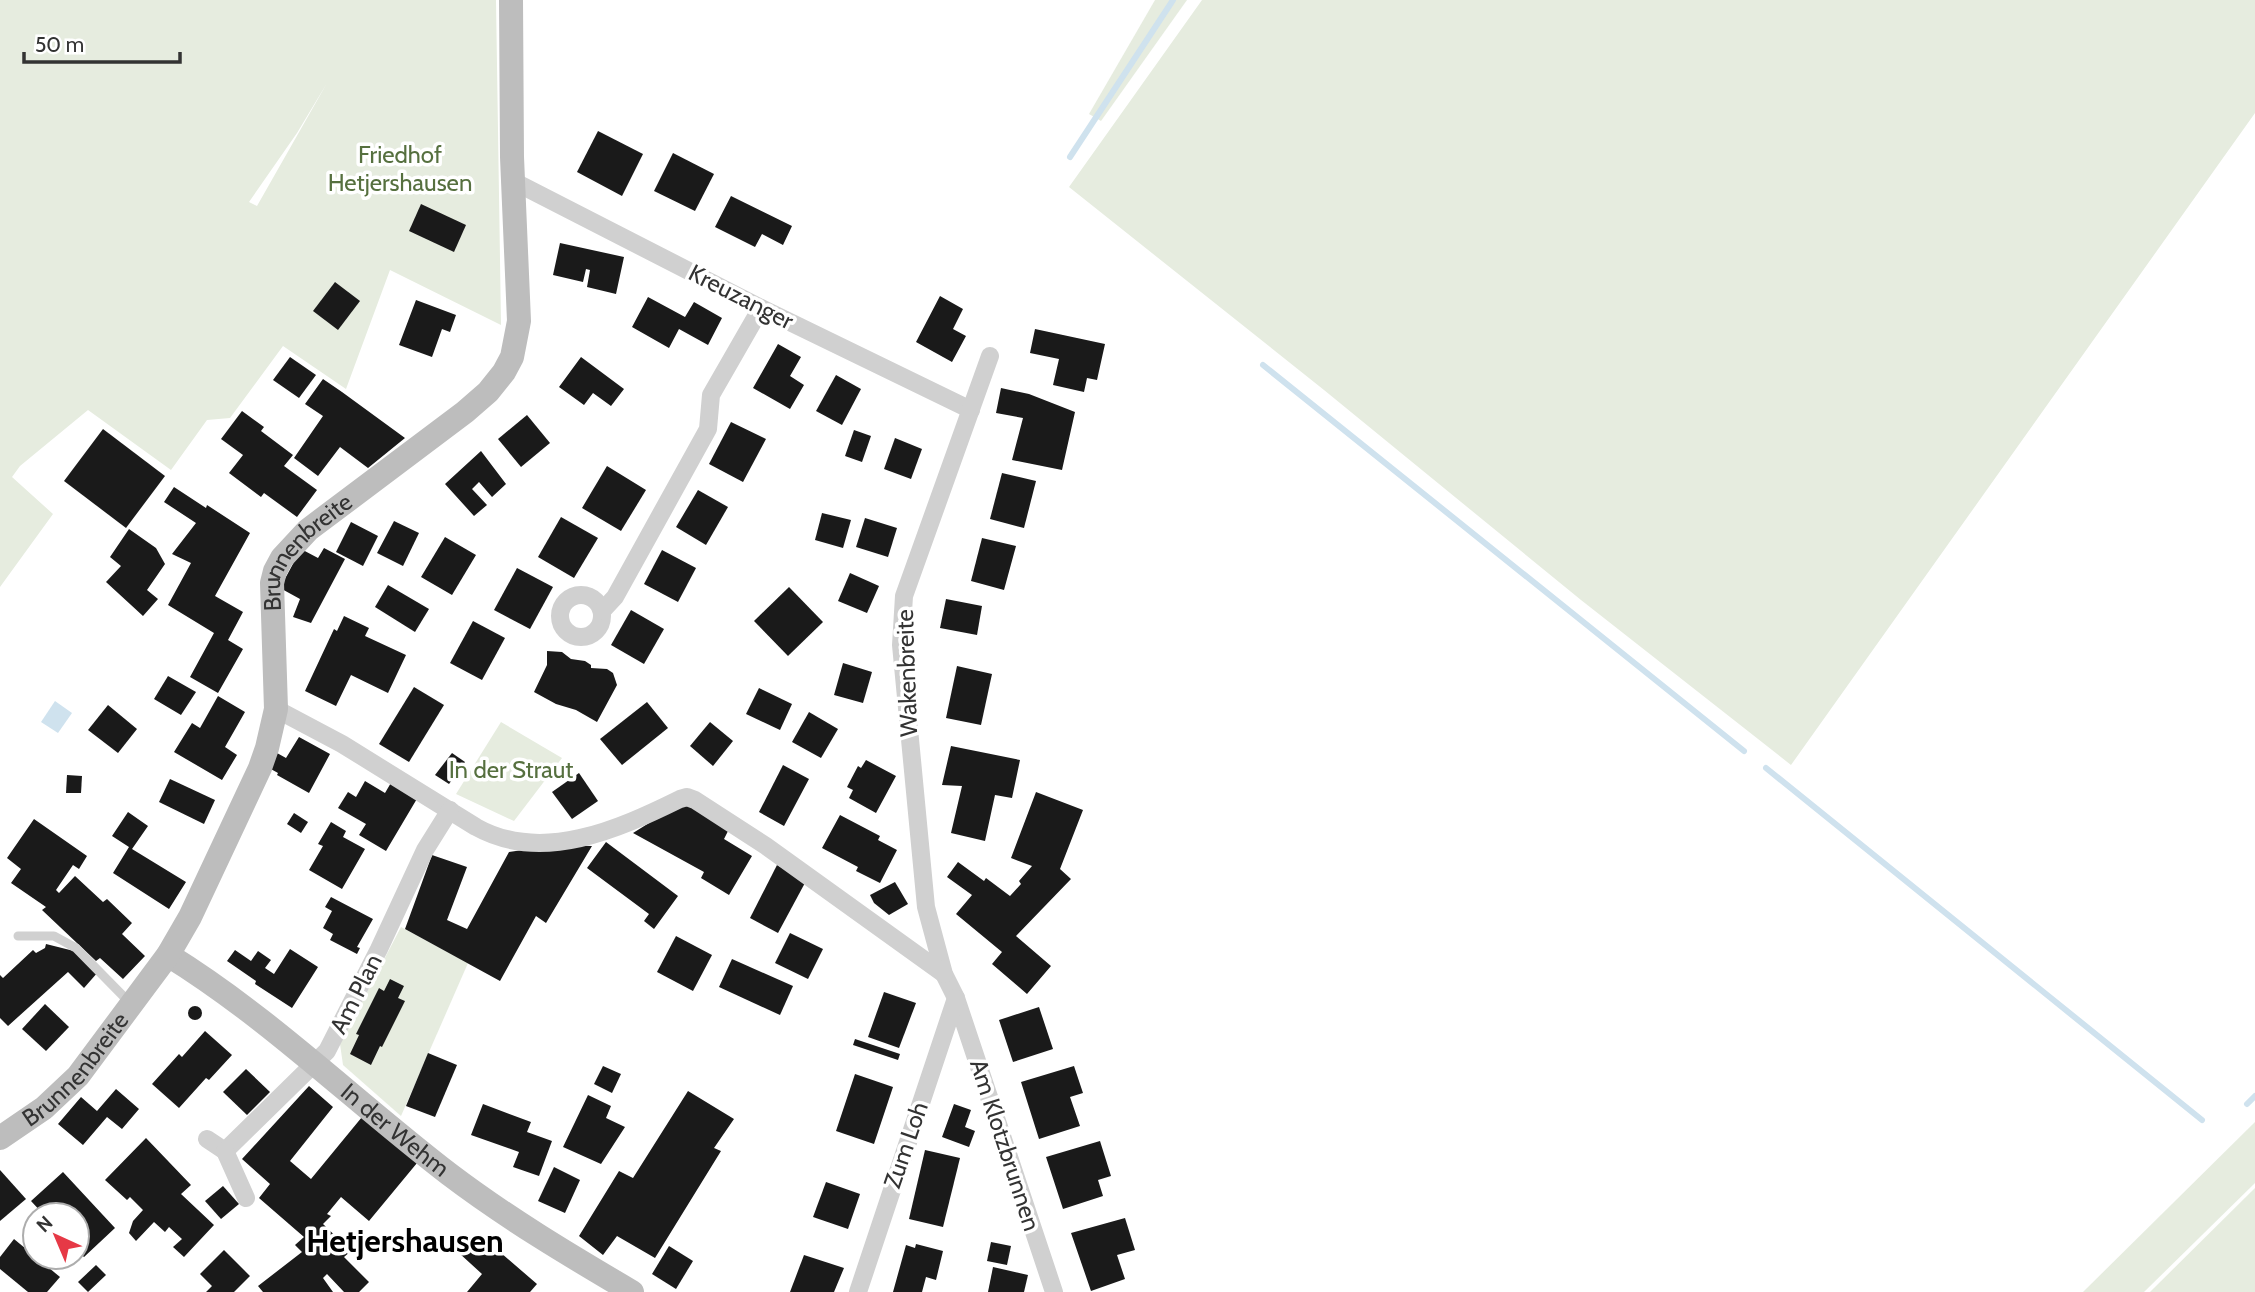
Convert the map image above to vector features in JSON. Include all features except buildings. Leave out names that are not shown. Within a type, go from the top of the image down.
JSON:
[{"type":"street","name":"Brunnenbreite","points":[[0,1138],[44,1108],[78,1076],[168,956],[190,917],[267,748],[276,709],[271,592],[275,571],[282,558],[294,543],[318,522],[488,392],[512,358],[519,321],[513,181],[511,0]]},
{"type":"street","name":"Kreuzanger","points":[[513,181],[971,410]]},
{"type":"street","points":[[602,611],[615,597],[708,429],[711,396],[761,307]]},
{"type":"street","name":"Wakenbreite","points":[[956,998],[944,974],[926,907],[901,645],[904,596],[990,356]]},
{"type":"street","points":[[276,709],[342,744],[493,837],[513,841],[556,841],[604,833],[687,797],[721,815],[944,974]]},
{"type":"street","name":"Am Plan","points":[[225,1152],[327,1051],[425,850],[450,810]]},
{"type":"street","name":"In der Wehm","points":[[168,956],[235,999],[449,1174],[562,1251],[632,1292]]},
{"type":"street","name":"Zum Loh","points":[[858,1292],[956,998]]},
{"type":"street","name":"Am Klotzbrunnen","points":[[956,998],[1054,1292]]},
{"type":"street","points":[[207,1139],[225,1152],[246,1198]]},
{"type":"lane","points":[[18,936],[54,936],[76,948],[132,1005]]},
{"type":"green space","name":"Friedhof Hetjershausen","points":[[0,0],[496,0],[501,325],[390,270],[346,389],[283,346],[230,418],[207,420],[171,470],[88,410],[20,466],[12,477],[53,514],[0,587]],"holes":[[[327,83],[257,206],[249,202],[297,133]]]},
{"type":"green space","points":[[1155,0],[1187,0],[1101,121],[1089,114]]},
{"type":"green space","points":[[1202,0],[2255,0],[2255,113],[1791,765],[1581,600],[1069,187]]},
{"type":"green space","name":"In der Straut","points":[[501,722],[562,758],[514,821],[456,794]]},
{"type":"green space","points":[[401,927],[468,963],[401,1116],[343,1065],[340,1044]]},
{"type":"green space","points":[[2255,1122],[2255,1183],[2144,1292],[2083,1292]]},
{"type":"green space","points":[[2255,1188],[2255,1292],[2150,1292]]},
{"type":"water","points":[[55,701],[72,713],[58,733],[41,722]]},
{"type":"waterway","points":[[1070,157],[1173,0]]},
{"type":"waterway","points":[[1263,365],[1744,751]]},
{"type":"waterway","points":[[1766,768],[2202,1120]]},
{"type":"waterway","points":[[2247,1104],[2255,1096]]},
{"type":"district","name":"Hetjershausen","points":[[405,1241]]}]
